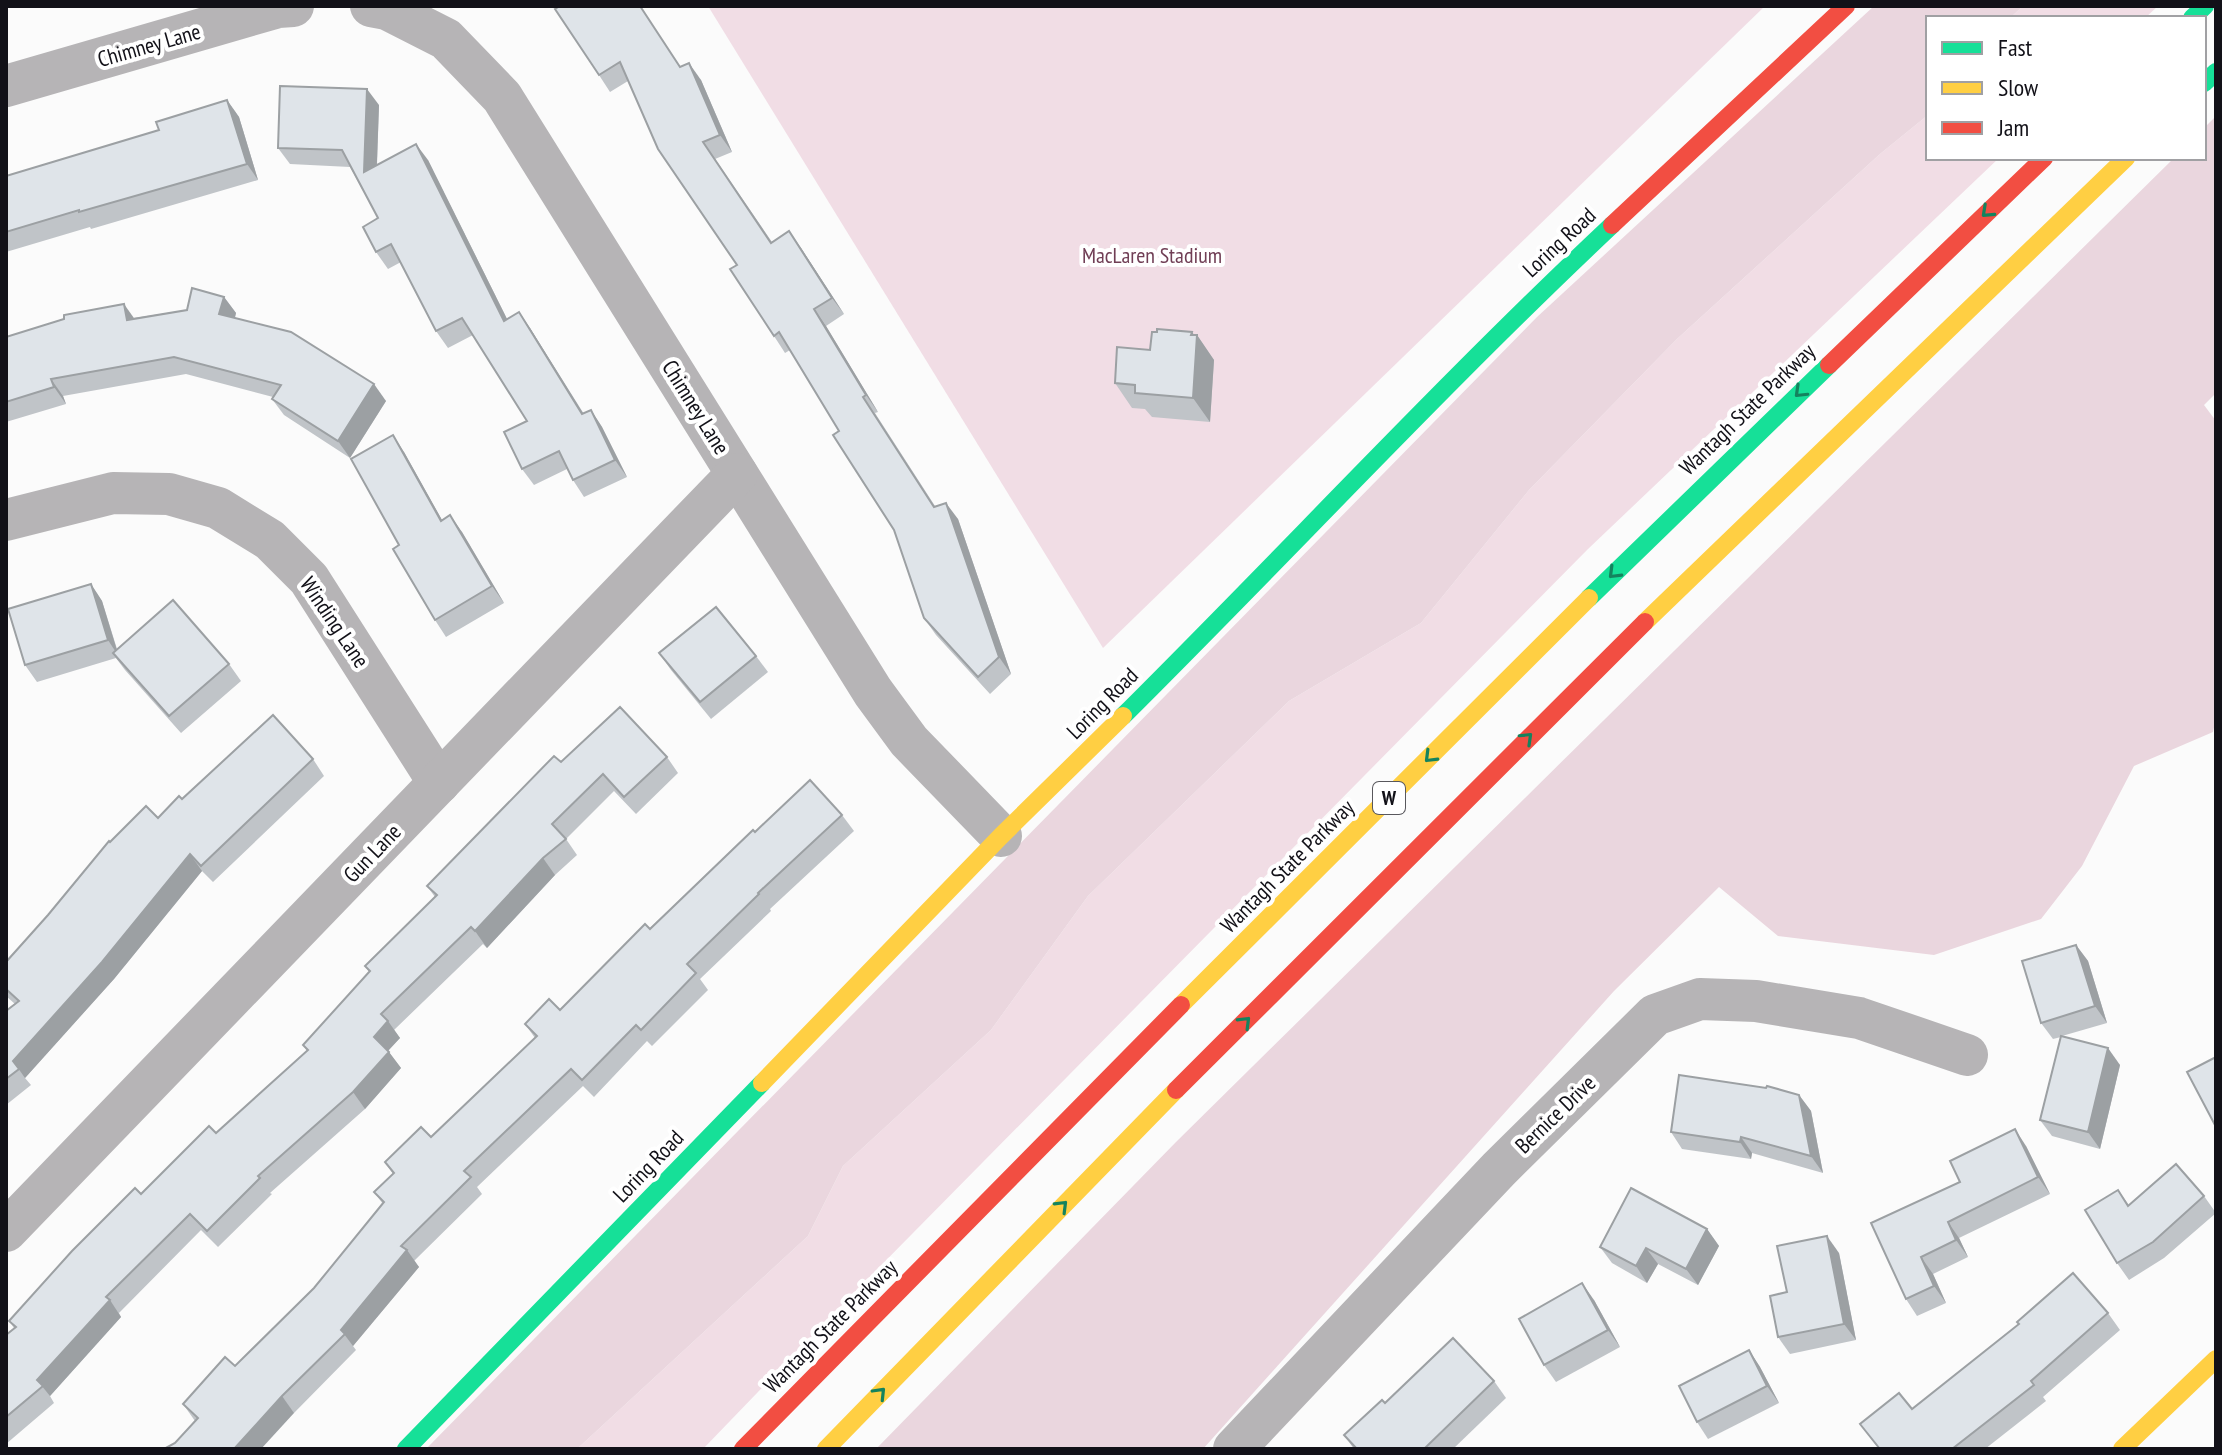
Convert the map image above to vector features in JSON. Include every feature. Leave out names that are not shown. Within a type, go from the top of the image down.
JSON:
[{"type":"main road","name":"Loring Road","points":[[406,1449],[1001,836],[1252,588],[1531,301],[1846,6]]},
{"type":"main road","name":"Wantagh State Parkway","points":[[743,1449],[1090,1096],[1654,533],[2042,160]]},
{"type":"main road","name":"W","points":[[826,1449],[1029,1239],[1457,807],[1894,379],[2124,160]]},
{"type":"main road","points":[[2122,1449],[2216,1359]]},
{"type":"street","name":"Chimney Lane","points":[[6,86],[278,7],[293,6]]},
{"type":"street","name":"Chimney Lane","points":[[371,6],[387,9],[446,39],[502,97],[890,717],[1001,836]]},
{"type":"street","name":"Gun Lane","points":[[6,1231],[737,474]]},
{"type":"street","name":"Winding Lane","points":[[6,520],[113,493],[169,494],[218,508],[270,540],[309,579],[439,783]]},
{"type":"street","name":"Bernice Drive","points":[[1234,1449],[1499,1169],[1655,1015],[1700,999],[1756,1001],[1859,1018],[1967,1055]]},
{"type":"green space","name":"MacLaren Stadium","points":[[708,6],[1765,6],[1103,648]]},
{"type":"green space","points":[[2023,6],[2158,6],[2147,16],[2012,16]]},
{"type":"green space","points":[[1926,117],[1926,160],[1997,160],[1588,549],[703,1449],[577,1449],[808,1236],[843,1166],[991,1030],[1088,896],[1289,701],[1421,623],[1529,490],[1677,339],[1880,154]]},
{"type":"shaded area","points":[[1874,6],[2023,6],[2012,16],[1926,16],[1926,117],[1880,154],[1677,339],[1529,490],[1421,623],[1289,701],[1088,896],[991,1030],[843,1166],[808,1236],[577,1449],[426,1449],[1537,317]]},
{"type":"shaded area","points":[[2216,116],[2216,393],[2204,405],[2216,421],[2216,718],[2213,732],[2134,766],[2082,866],[2041,919],[1934,955],[1778,936],[1719,887],[1614,991],[1203,1449],[876,1449],[1176,1142],[2172,160],[2206,160],[2206,126]]},
{"type":"building","points":[[560,6],[640,6],[680,67],[689,63],[720,135],[703,142],[771,243],[789,231],[832,298],[814,309],[866,395],[863,397],[934,507],[946,503],[999,657],[978,677],[924,618],[894,530],[833,435],[839,431],[779,332],[774,336],[730,269],[737,265],[658,149],[620,62],[599,75],[555,9]]},
{"type":"building","points":[[280,86],[367,89],[364,172],[416,144],[504,321],[519,312],[582,414],[591,410],[615,460],[573,480],[559,451],[522,469],[504,432],[527,421],[462,318],[436,331],[391,244],[376,252],[363,227],[378,218],[342,150],[278,148]]},
{"type":"building","points":[[227,100],[247,164],[6,232],[6,176],[159,130],[156,122]]},
{"type":"building","points":[[192,288],[224,297],[219,314],[291,332],[374,384],[338,441],[272,399],[281,385],[174,357],[51,379],[54,387],[6,402],[6,337],[64,319],[64,315],[124,304],[127,320],[187,310]]},
{"type":"building","points":[[1157,329],[1197,335],[1193,398],[1135,393],[1135,385],[1115,383],[1117,347],[1150,350],[1152,332],[1157,332]]},
{"type":"building","points":[[393,435],[441,521],[450,515],[492,586],[435,620],[393,549],[399,545],[351,459]]},
{"type":"building","points":[[91,584],[108,640],[25,665],[8,609]]},
{"type":"building","points":[[173,600],[229,664],[169,716],[113,653]]},
{"type":"building","points":[[716,607],[756,656],[700,702],[659,653]]},
{"type":"building","points":[[620,707],[667,757],[624,797],[603,774],[552,824],[566,839],[543,858],[475,931],[471,927],[381,1014],[388,1021],[374,1037],[389,1052],[353,1092],[258,1176],[260,1178],[207,1231],[190,1214],[106,1297],[110,1300],[37,1380],[43,1386],[6,1417],[6,1335],[16,1327],[9,1321],[72,1251],[135,1188],[141,1194],[209,1126],[216,1133],[308,1050],[303,1045],[370,971],[365,966],[437,895],[427,886],[554,756],[561,762]]},
{"type":"building","points":[[273,715],[313,759],[201,866],[190,854],[102,962],[13,1061],[19,1069],[6,1079],[6,1011],[19,1001],[6,989],[6,962],[109,841],[146,806],[158,818]]},
{"type":"building","points":[[810,780],[842,815],[687,964],[696,973],[641,1030],[636,1025],[582,1080],[571,1069],[464,1171],[471,1177],[401,1246],[407,1250],[341,1330],[345,1334],[234,1449],[164,1449],[175,1443],[198,1418],[183,1404],[225,1357],[235,1366],[314,1288],[384,1202],[374,1192],[394,1173],[385,1162],[421,1127],[431,1137],[537,1036],[525,1024],[549,999],[560,1010],[645,924],[650,929]]},
{"type":"building","points":[[2076,945],[2095,1006],[2041,1023],[2022,961]]},
{"type":"building","points":[[2061,1036],[2108,1048],[2088,1132],[2040,1120]]},
{"type":"building","points":[[2216,1057],[2216,1127],[2187,1072]]},
{"type":"building","points":[[1679,1075],[1767,1086],[1799,1095],[1811,1156],[1741,1137],[1740,1142],[1671,1132]]},
{"type":"building","points":[[2015,1129],[2038,1177],[1948,1222],[1956,1240],[1921,1257],[1934,1286],[1906,1299],[1871,1223],[1960,1182],[1950,1161]]},
{"type":"building","points":[[2176,1164],[2204,1196],[2153,1242],[2117,1263],[2085,1210],[2118,1190],[2128,1206]]},
{"type":"building","points":[[1631,1188],[1707,1229],[1686,1269],[1646,1248],[1636,1266],[1600,1247]]},
{"type":"building","points":[[1827,1236],[1844,1324],[1778,1337],[1770,1296],[1787,1292],[1777,1246]]},
{"type":"building","points":[[2073,1273],[2108,1313],[2031,1381],[2034,1385],[1952,1449],[1880,1449],[1860,1424],[1899,1393],[1912,1409],[2019,1324],[2017,1322]]},
{"type":"building","points":[[1582,1283],[1608,1330],[1544,1365],[1519,1319]]},
{"type":"building","points":[[1453,1338],[1494,1381],[1426,1447],[1428,1449],[1357,1449],[1344,1435],[1382,1400],[1385,1403]]},
{"type":"building","points":[[1749,1350],[1767,1386],[1697,1422],[1679,1386]]},
{"type":"traffic: fast","points":[[2194,16],[2205,6]]},
{"type":"traffic: fast","points":[[2206,81],[2216,72]]},
{"type":"traffic: fast","points":[[1123,716],[1488,345],[1612,225]]},
{"type":"traffic: fast","points":[[1589,598],[1829,365]]},
{"type":"traffic: fast","points":[[406,1449],[762,1083]]},
{"type":"traffic: slow","points":[[1645,622],[2124,160]]},
{"type":"traffic: slow","points":[[1181,1005],[1589,598]]},
{"type":"traffic: slow","points":[[762,1083],[1001,836],[1123,716]]},
{"type":"traffic: slow","points":[[826,1449],[1176,1090]]},
{"type":"traffic: slow","points":[[2122,1449],[2216,1359]]},
{"type":"traffic: jam","points":[[1612,225],[1846,6]]},
{"type":"traffic: jam","points":[[1829,365],[2042,160]]},
{"type":"traffic: jam","points":[[1176,1090],[1645,622]]},
{"type":"traffic: jam","points":[[743,1449],[1181,1005]]}]
